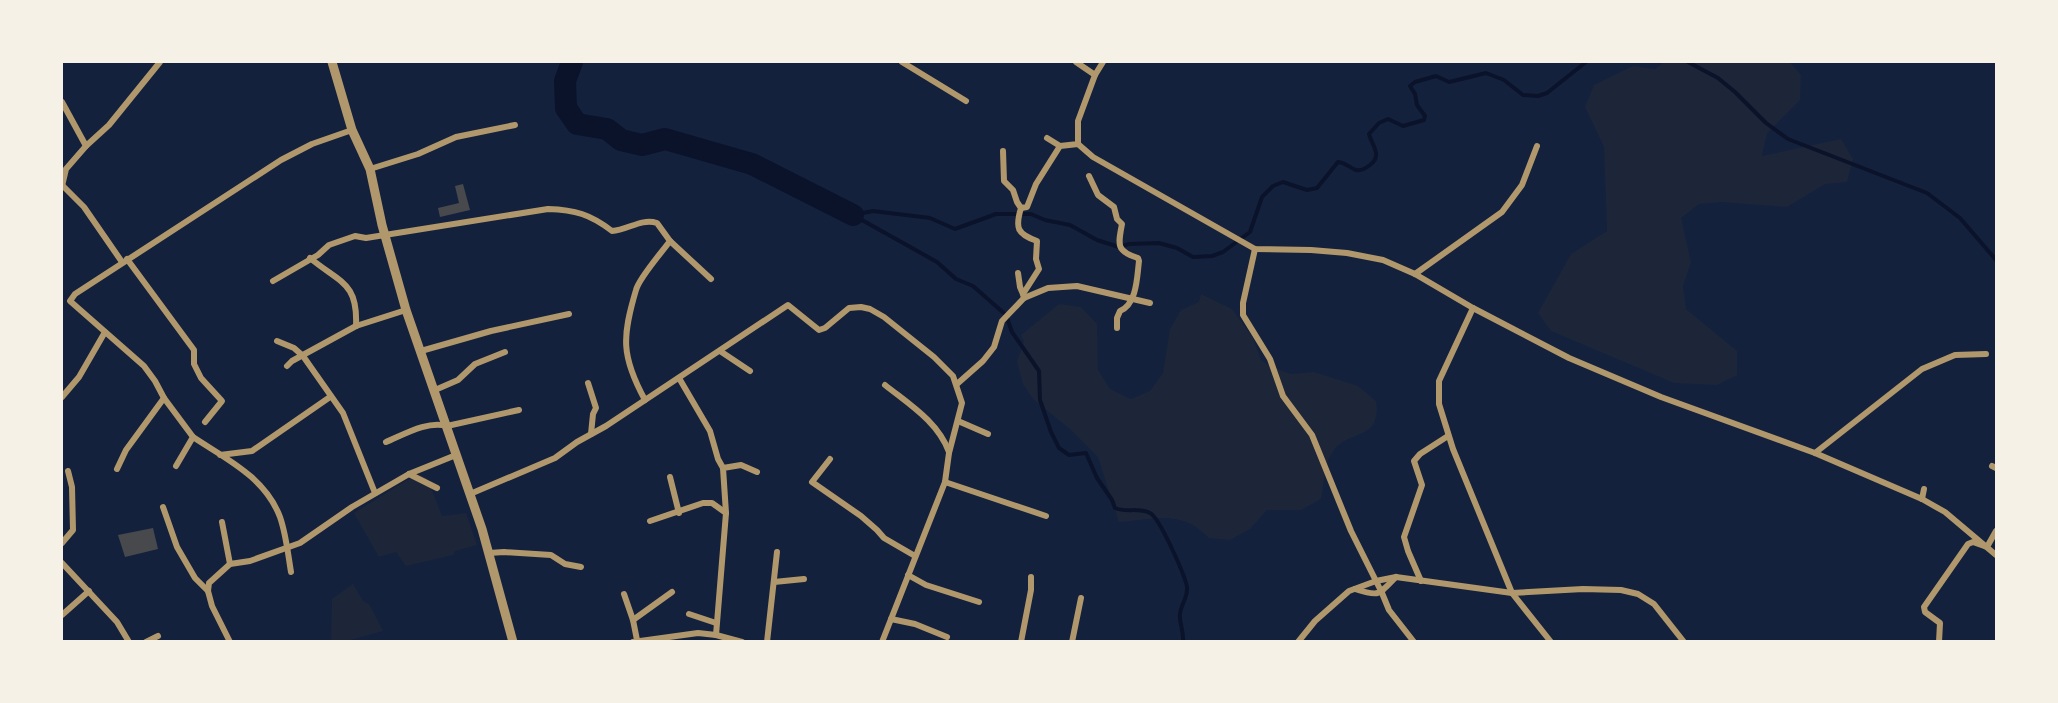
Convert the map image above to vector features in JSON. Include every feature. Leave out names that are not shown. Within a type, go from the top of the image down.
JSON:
[{"type":"street","points":[[160,62],[109,125],[66,169],[62,188],[84,207],[194,350],[194,364],[201,378],[222,401],[205,422]]},
{"type":"street","points":[[332,62],[352,130],[369,169],[406,310],[489,553],[513,642]]},
{"type":"street","points":[[902,62],[966,101]]},
{"type":"street","points":[[1076,62],[1095,75]]},
{"type":"street","points":[[1078,144],[1078,121],[1095,75],[1103,62]]},
{"type":"street","points":[[62,102],[86,146]]},
{"type":"street","points":[[369,169],[418,154],[456,137],[515,125]]},
{"type":"street","points":[[291,572],[280,517],[253,477],[193,437],[144,366],[70,301],[75,294],[282,160],[312,144],[352,130]]},
{"type":"street","points":[[1047,138],[1060,146],[1078,144],[1093,157],[1255,249],[1347,253],[1383,260],[1415,274],[1473,308],[1569,358],[1661,397],[1815,453],[1922,499],[1946,512],[1996,555]]},
{"type":"street","points":[[1021,208],[1027,207],[1036,184],[1060,146]]},
{"type":"street","points":[[1415,274],[1502,212],[1522,185],[1537,146]]},
{"type":"street","points":[[957,384],[983,361],[994,347],[1002,321],[1024,296],[1039,269],[1036,259],[1037,241],[1025,237],[1018,226],[1021,208],[1013,190],[1004,181],[1003,151]]},
{"type":"street","points":[[1089,176],[1098,195],[1114,207],[1122,224],[1119,243],[1121,249],[1126,254],[1138,258],[1132,300],[1127,308],[1120,310],[1117,328]]},
{"type":"street","points":[[273,282],[329,245],[355,236],[366,238],[548,209],[571,210],[595,218],[612,231],[649,221],[657,224],[670,241],[711,279]]},
{"type":"street","points":[[645,400],[629,368],[626,355],[627,326],[636,290],[670,241]]},
{"type":"street","points":[[1255,249],[1243,303],[1243,315],[1270,359],[1283,396],[1312,435],[1351,531],[1389,610],[1414,642]]},
{"type":"street","points":[[310,258],[344,282],[350,289],[357,308],[356,326]]},
{"type":"street","points":[[1018,273],[1024,296]]},
{"type":"street","points":[[1024,296],[1048,288],[1077,286],[1150,303]]},
{"type":"street","points":[[470,494],[555,458],[788,305],[819,330],[825,328],[845,310],[861,307],[884,317],[934,357],[953,376],[962,403],[949,453],[945,482],[882,642]]},
{"type":"street","points":[[1473,308],[1438,381],[1439,404],[1448,436],[1512,593],[1551,642]]},
{"type":"street","points":[[287,366],[356,326],[406,310]]},
{"type":"street","points":[[421,351],[491,331],[569,314]]},
{"type":"street","points":[[62,397],[79,377],[105,332]]},
{"type":"street","points":[[277,340],[294,348],[303,356],[343,413],[375,493]]},
{"type":"street","points":[[720,351],[750,371]]},
{"type":"street","points":[[435,390],[458,380],[475,364],[504,352]]},
{"type":"street","points":[[1815,453],[1922,369],[1955,355],[1986,354]]},
{"type":"street","points":[[679,378],[710,431],[723,468],[726,513],[716,635]]},
{"type":"street","points":[[588,383],[596,408],[593,414],[591,434]]},
{"type":"street","points":[[885,385],[930,422],[944,437],[949,453]]},
{"type":"street","points":[[220,455],[252,451],[330,397]]},
{"type":"street","points":[[117,469],[126,450],[164,398]]},
{"type":"street","points":[[386,442],[426,426],[440,424],[447,426],[519,410]]},
{"type":"street","points":[[958,421],[988,434]]},
{"type":"street","points":[[1421,581],[1404,537],[1422,485],[1414,461],[1420,454],[1448,436]]},
{"type":"street","points":[[176,466],[193,437]]},
{"type":"street","points":[[1457,458],[1460,448]]},
{"type":"street","points":[[230,642],[212,606],[208,591],[209,583],[230,564],[250,561],[300,543],[375,493],[409,474],[456,455]]},
{"type":"street","points":[[830,459],[812,482],[861,516],[884,538],[915,556]]},
{"type":"street","points":[[723,468],[741,465],[757,472]]},
{"type":"street","points":[[62,543],[73,530],[72,487],[68,471]]},
{"type":"street","points":[[409,474],[436,488]]},
{"type":"street","points":[[670,477],[679,513]]},
{"type":"street","points":[[945,482],[1046,516]]},
{"type":"street","points":[[1922,499],[1924,489]]},
{"type":"street","points":[[650,521],[704,503],[712,503],[726,513]]},
{"type":"street","points":[[163,507],[177,547],[195,578],[208,591]]},
{"type":"street","points":[[222,522],[230,564]]},
{"type":"street","points":[[1987,547],[1996,531]]},
{"type":"street","points":[[1939,642],[1940,623],[1925,612],[1924,607],[1968,543],[1973,542],[1987,547]]},
{"type":"street","points":[[767,642],[777,552]]},
{"type":"street","points":[[489,553],[551,555],[565,564],[581,567]]},
{"type":"street","points":[[62,563],[117,622],[129,642]]},
{"type":"street","points":[[909,575],[926,585],[979,602]]},
{"type":"street","points":[[1021,642],[1031,590],[1031,577]]},
{"type":"street","points":[[1355,589],[1372,594],[1382,593],[1396,577]]},
{"type":"street","points":[[1298,642],[1321,615],[1349,591],[1376,581],[1396,577],[1512,593],[1583,589],[1621,590],[1638,594],[1654,604],[1684,642]]},
{"type":"street","points":[[774,582],[804,579]]},
{"type":"street","points":[[62,615],[89,591]]},
{"type":"street","points":[[633,620],[672,592]]},
{"type":"street","points":[[624,594],[633,620],[635,640],[698,633],[742,642]]},
{"type":"street","points":[[1072,642],[1080,598]]},
{"type":"street","points":[[689,614],[716,622]]},
{"type":"street","points":[[891,619],[915,624],[947,637]]},
{"type":"street","points":[[146,642],[158,636]]},
{"type":"shaded area","points":[[1664,62],[1790,62],[1801,75],[1800,100],[1767,133],[1762,156],[1841,139],[1853,159],[1847,182],[1825,184],[1787,207],[1721,202],[1699,204],[1681,218],[1691,262],[1683,286],[1686,309],[1737,351],[1737,375],[1717,385],[1674,383],[1551,331],[1538,313],[1571,254],[1607,231],[1604,147],[1585,107],[1594,85],[1633,66],[1655,69]]},
{"type":"shaded area","points":[[1201,294],[1232,309],[1253,338],[1261,360],[1270,366],[1291,374],[1314,372],[1358,386],[1376,401],[1374,423],[1369,429],[1338,445],[1329,458],[1321,499],[1301,510],[1267,510],[1250,529],[1230,540],[1209,538],[1199,529],[1178,519],[1156,518],[1119,522],[1098,457],[1071,430],[1033,399],[1023,384],[1017,362],[1024,341],[1021,335],[1059,304],[1081,307],[1097,324],[1098,370],[1110,389],[1131,399],[1150,391],[1163,373],[1170,329],[1181,310],[1199,302]]},
{"type":"shaded area","points":[[420,475],[427,478],[442,516],[466,513],[477,545],[455,551],[453,555],[406,566],[396,552],[379,557],[354,513],[409,479]]},
{"type":"shaded area","points":[[353,584],[363,601],[369,604],[383,631],[347,641],[331,641],[332,599]]},
{"type":"building","points":[[463,184],[470,210],[440,217],[438,208],[459,203],[455,186]]},
{"type":"building","points":[[153,528],[158,549],[125,557],[118,535]]},
{"type":"waterway","points":[[572,62],[565,81],[566,108],[577,124],[607,129],[621,140],[642,145],[665,139],[752,164],[853,215]]},
{"type":"waterway","points":[[853,215],[873,211],[930,218],[955,229],[996,214],[1031,214],[1045,220],[1070,225],[1097,240],[1119,247],[1129,244],[1159,243],[1177,248],[1193,257],[1212,256],[1223,252],[1250,232],[1262,197],[1273,186],[1283,182],[1307,190],[1317,188],[1338,162],[1356,170],[1364,169],[1376,158],[1376,150],[1369,134],[1379,123],[1388,119],[1403,126],[1424,120],[1425,116],[1417,105],[1415,94],[1410,86],[1415,82],[1436,76],[1449,82],[1486,73],[1504,80],[1523,95],[1538,96],[1547,93],[1586,62]]},
{"type":"waterway","points":[[1688,62],[1718,78],[1766,123],[1788,139],[1927,193],[1960,218],[1996,260]]},
{"type":"waterway","points":[[853,215],[937,262],[956,279],[973,286],[1006,315],[1012,332],[1039,371],[1040,400],[1059,448],[1069,455],[1086,453],[1097,478],[1115,508],[1150,513],[1166,536],[1187,587],[1180,614],[1183,642]]}]
